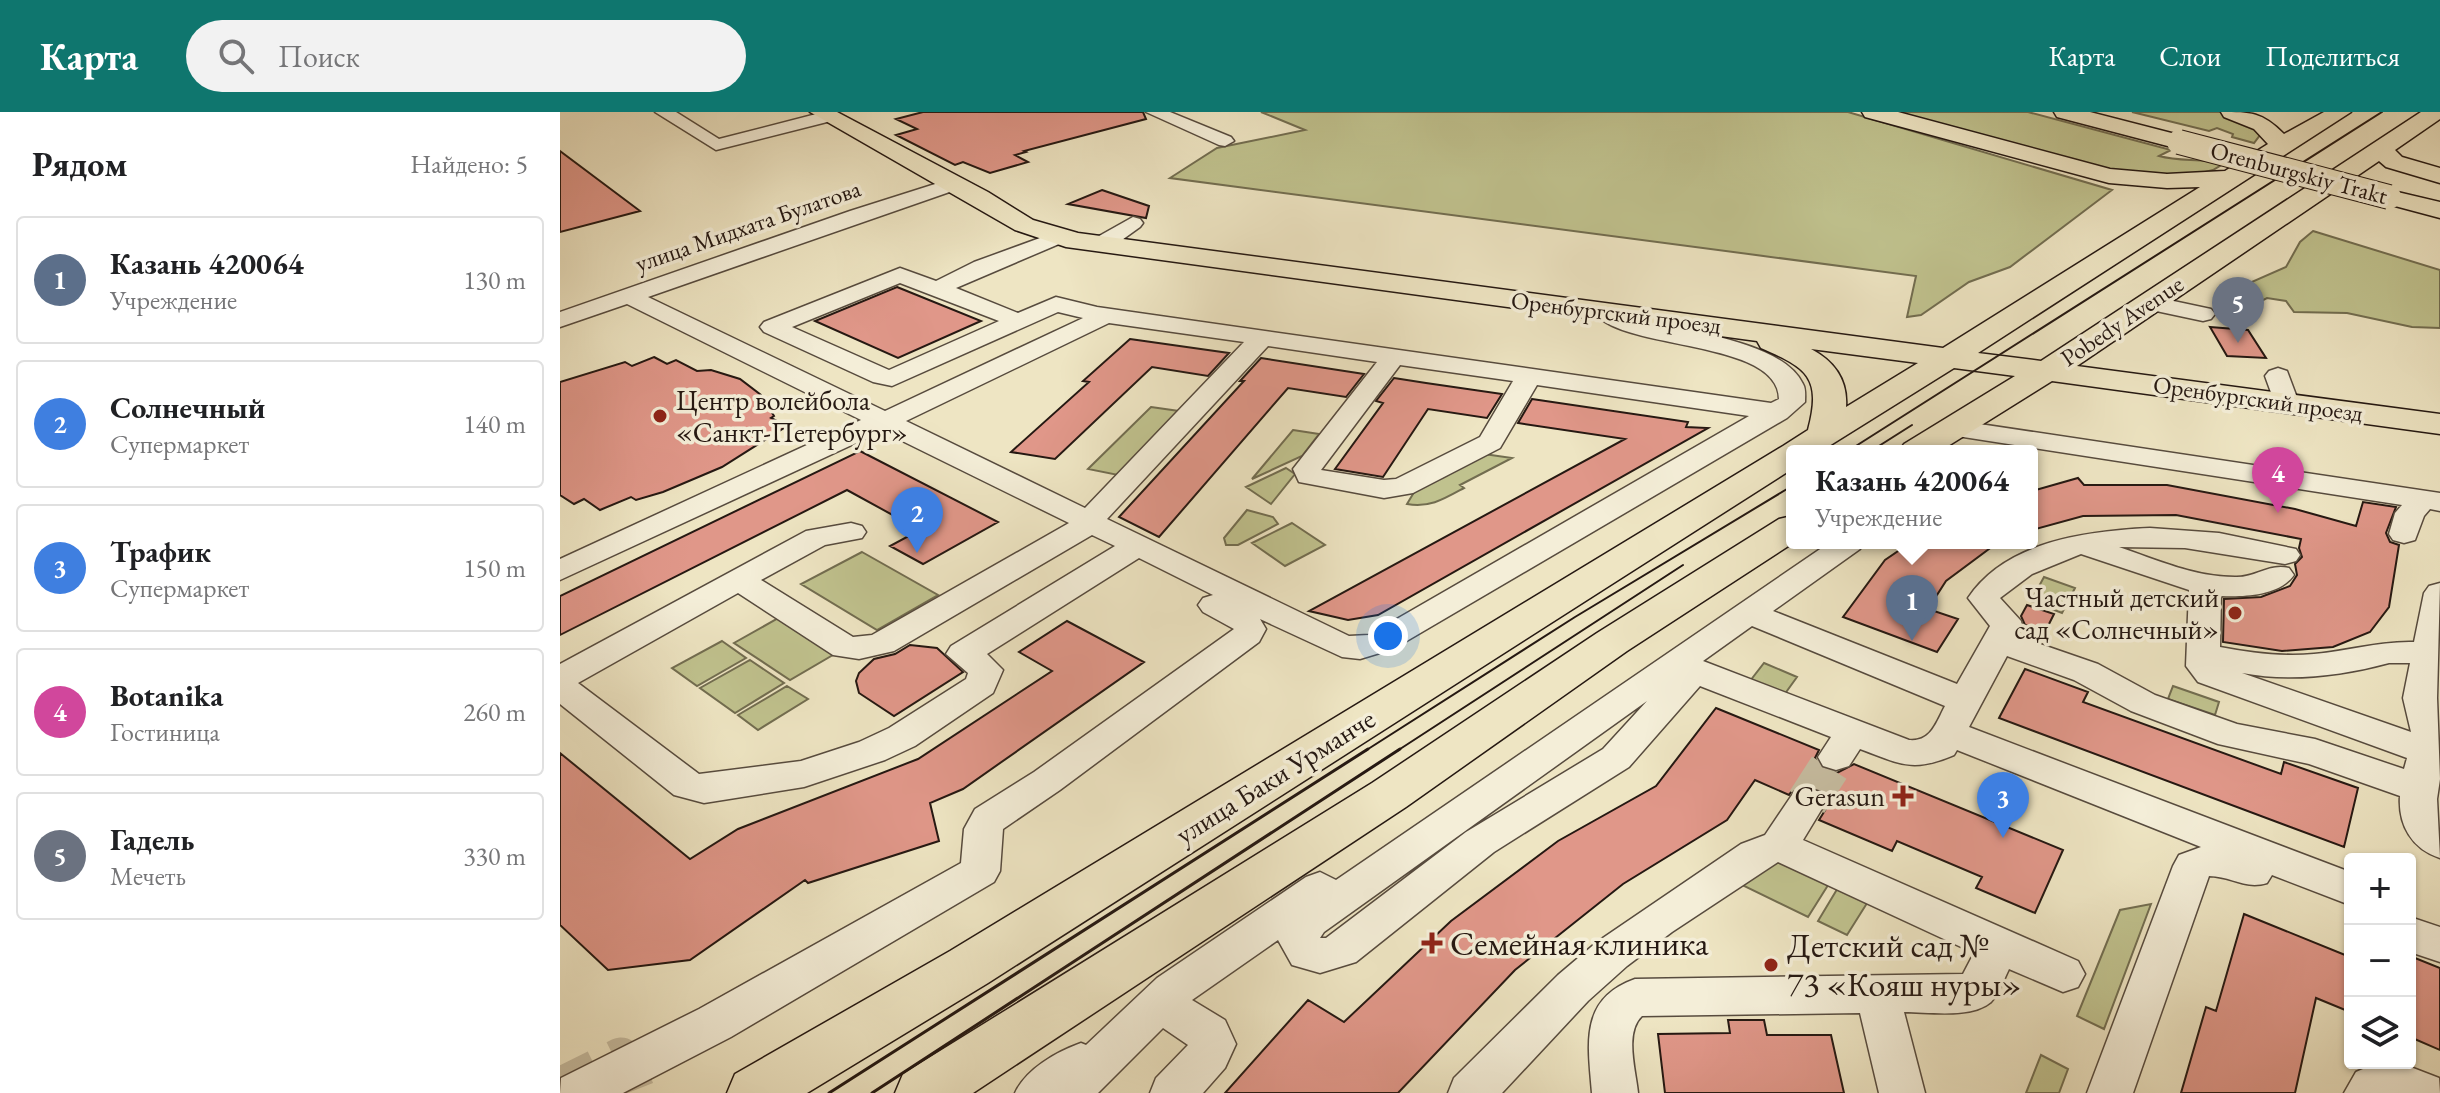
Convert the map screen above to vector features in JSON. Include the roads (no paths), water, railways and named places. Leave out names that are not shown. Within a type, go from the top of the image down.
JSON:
[{"type":"main road","points":[[1873,112],[2099,175],[2150,181],[2228,178]]},
{"type":"main road","name":"Orenburgskiy Trakt","points":[[2065,112],[2187,137],[2396,192],[2440,210]]},
{"type":"main road","name":"Orenburgskiy Trakt","points":[[2110,112],[2187,137]]},
{"type":"main road","points":[[2232,112],[2262,124],[2282,145]]},
{"type":"main road","points":[[1949,356],[2228,178],[2340,112]]},
{"type":"main road","name":"Pobedy Avenue","points":[[2048,371],[2436,112]]},
{"type":"main road","name":"Оренбургский проезд","points":[[825,114],[1024,225],[1059,237],[1100,245],[2048,371],[2282,389],[2440,424]]},
{"type":"main road","points":[[2380,149],[2394,162],[2440,176]]},
{"type":"main road","name":"Orenburgskiy Trakt","points":[[2396,192],[2440,196]]},
{"type":"main road","points":[[1743,330],[1807,359],[1828,380],[1833,393],[1824,434]]},
{"type":"main road","name":"улица Баки Урманче","points":[[1806,445],[1949,356]]},
{"type":"main road","points":[[1926,445],[2048,371]]},
{"type":"main road","name":"улица Баки Урманче","points":[[756,1093],[969,967],[1786,457]]},
{"type":"main road","points":[[924,1093],[1389,795],[1612,642],[1786,531]]},
{"type":"main road","points":[[1553,602],[1612,642]]},
{"type":"street","points":[[664,112],[716,145],[825,114]]},
{"type":"street","points":[[1155,112],[1225,141]]},
{"type":"street","name":"улица Мидхата Булатова","points":[[560,320],[840,213],[954,184]]},
{"type":"street","points":[[1100,245],[1133,223]]},
{"type":"street","points":[[937,289],[982,267],[1059,237]]},
{"type":"street","points":[[1019,321],[900,275],[772,327],[882,377],[892,378],[1019,321],[1056,304],[1107,315],[1778,412]]},
{"type":"street","points":[[629,296],[1342,646],[1374,645],[1789,406],[1794,392],[1790,382],[1767,364],[1728,348],[1638,326],[1607,313]]},
{"type":"street","points":[[2150,303],[2203,314]]},
{"type":"street","points":[[560,571],[1107,315]]},
{"type":"street","points":[[739,580],[845,647],[870,647],[882,643],[1090,522],[1262,338]]},
{"type":"street","points":[[1393,357],[1307,469],[1309,476],[1384,489],[1403,487],[1490,442],[1529,376]]},
{"type":"street","points":[[1953,428],[2009,444]]},
{"type":"street","points":[[2038,448],[2432,500]]},
{"type":"street","points":[[2404,534],[2410,513],[2432,500]]},
{"type":"street","points":[[851,532],[817,537],[739,580],[565,695],[687,785],[717,788],[813,772],[902,737],[985,680],[986,670],[982,665],[959,656],[1137,546]]},
{"type":"street","points":[[1685,667],[1845,745],[1922,754],[1936,750],[1957,717],[2006,622],[1984,601],[1988,591],[2006,575],[2031,561],[2081,545],[2166,538],[2228,543],[2281,565],[2261,584],[2246,587],[2205,585],[2081,545]]},
{"type":"street","points":[[1685,667],[1625,751],[1607,765],[1480,842],[1341,950],[1322,957],[1306,953],[1298,940],[1302,926],[1393,861],[1685,667],[1749,613],[1840,549]]},
{"type":"street","points":[[578,1093],[715,1023],[980,871],[983,829],[989,819],[1047,781],[1249,632],[1246,622],[1183,590],[1179,583],[1183,568]]},
{"type":"street","points":[[2205,585],[2203,666],[2216,678],[2430,728]]},
{"type":"street","points":[[2440,593],[2420,698],[2430,728],[2426,799],[2420,822],[2440,843]]},
{"type":"street","points":[[1749,613],[1957,717],[2344,886]]},
{"type":"street","points":[[1997,641],[2086,672],[2143,703],[2231,735],[2315,752],[2426,799]]},
{"type":"street","points":[[2203,655],[2253,664],[2310,666],[2359,660],[2388,652],[2428,653]]},
{"type":"street","points":[[1471,1093],[1573,988],[1612,954],[1755,855],[1779,846],[1807,802]]},
{"type":"street","points":[[1779,846],[2063,974]]},
{"type":"street","points":[[2110,1093],[2193,866],[2207,860],[2232,864],[2344,908]]},
{"type":"street","points":[[1038,1093],[1346,871],[1365,864],[1393,861]]},
{"type":"street","points":[[2416,914],[2440,922]]},
{"type":"street","points":[[2416,936],[2440,945]]},
{"type":"street","points":[[1615,1093],[1613,1018],[1620,1006],[1635,998],[1969,993],[1978,987],[1999,945]]},
{"type":"street","points":[[1878,995],[1902,1093]]},
{"type":"street","points":[[1067,1093],[1148,1013]]},
{"type":"street","points":[[1148,1013],[1209,1034],[1213,1044],[1209,1054],[1173,1093]]},
{"type":"street","points":[[2367,1093],[2378,1082],[2391,1082],[2422,1093]]},
{"type":"tunnel","points":[[1807,802],[1836,757]]},
{"type":"tunnel","points":[[560,1088],[621,1058],[635,1093]]},
{"type":"tram line","points":[[1857,445],[2382,112]]},
{"type":"tram line","points":[[1880,445],[1912,425]]},
{"type":"tram line","points":[[1365,751],[1575,617],[1786,490]]},
{"type":"tram line","points":[[1397,751],[1683,565]]},
{"type":"tram line","points":[[829,1093],[1368,749]]},
{"type":"tram line","points":[[872,1093],[1400,749]]},
{"type":"place","name":"Гадель","points":[[2238,343]]},
{"type":"place","name":"Центр волейбола «Санкт-Петербург»","points":[[660,416]]},
{"type":"place","name":"Botanika","points":[[2278,513]]},
{"type":"place","name":"Солнечный","points":[[917,553]]},
{"type":"place","name":"Частный детский сад «Солнечный»","points":[[2235,613]]},
{"type":"place","name":"Казань 420064","points":[[1912,641]]},
{"type":"place","name":"Gerasun","points":[[1903,796]]},
{"type":"place","name":"Трафик","points":[[2003,838]]},
{"type":"place","name":"Семейная клиника","points":[[1432,943]]},
{"type":"place","name":"Детский сад № 73 «Кояш нуры»","points":[[1771,965]]}]
